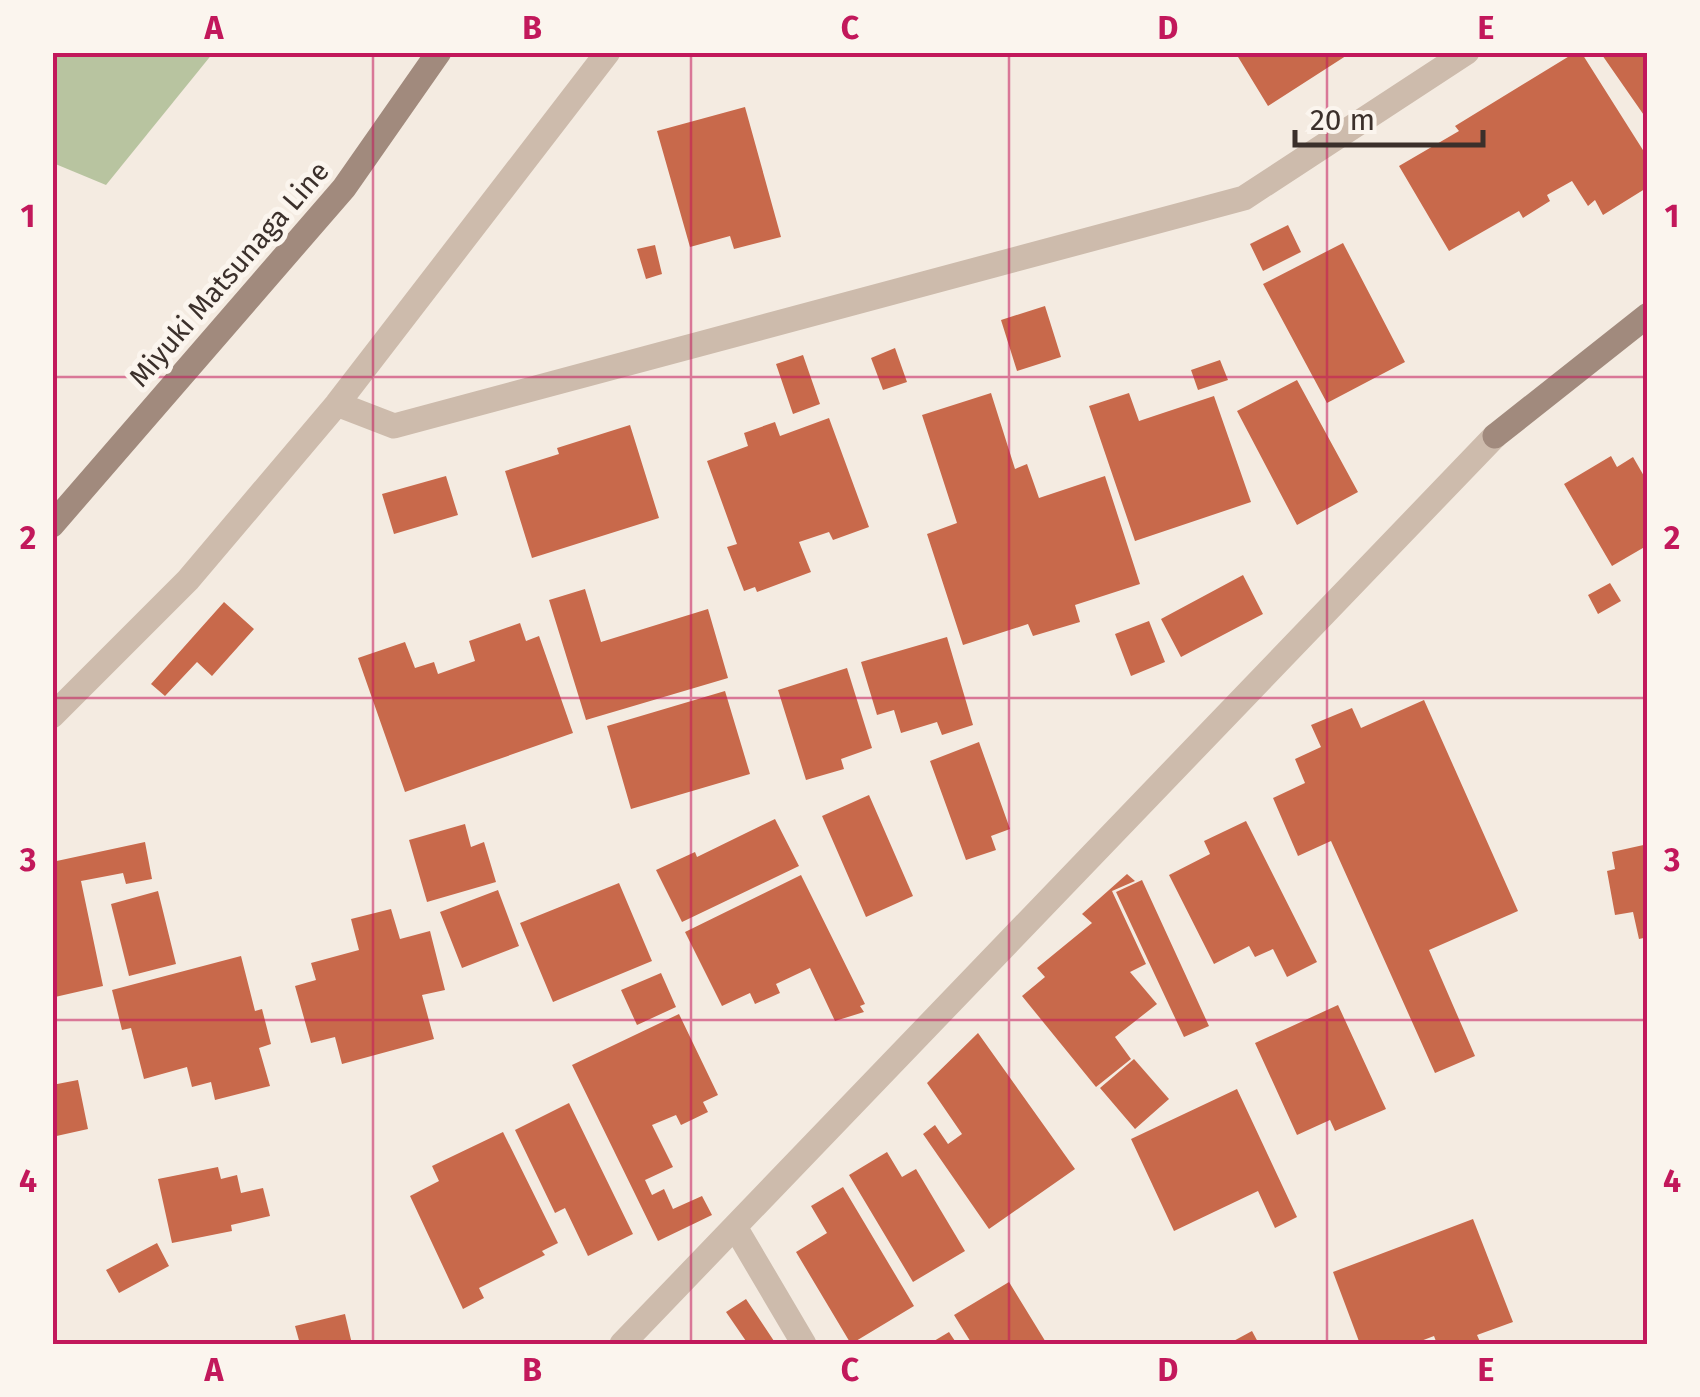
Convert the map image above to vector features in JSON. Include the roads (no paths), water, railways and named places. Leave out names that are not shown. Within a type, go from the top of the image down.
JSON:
[{"type":"main road","name":"Miyuki Matsunaga Line","points":[[52,525],[344,188],[439,52]]},
{"type":"main road","points":[[1494,436],[1648,315]]},
{"type":"street","points":[[52,716],[188,580],[338,404],[608,52]]},
{"type":"street","points":[[338,404],[394,426],[1244,198],[1468,52]]},
{"type":"street","points":[[622,1344],[1494,436]]},
{"type":"street","points":[[735,1227],[804,1344]]}]
